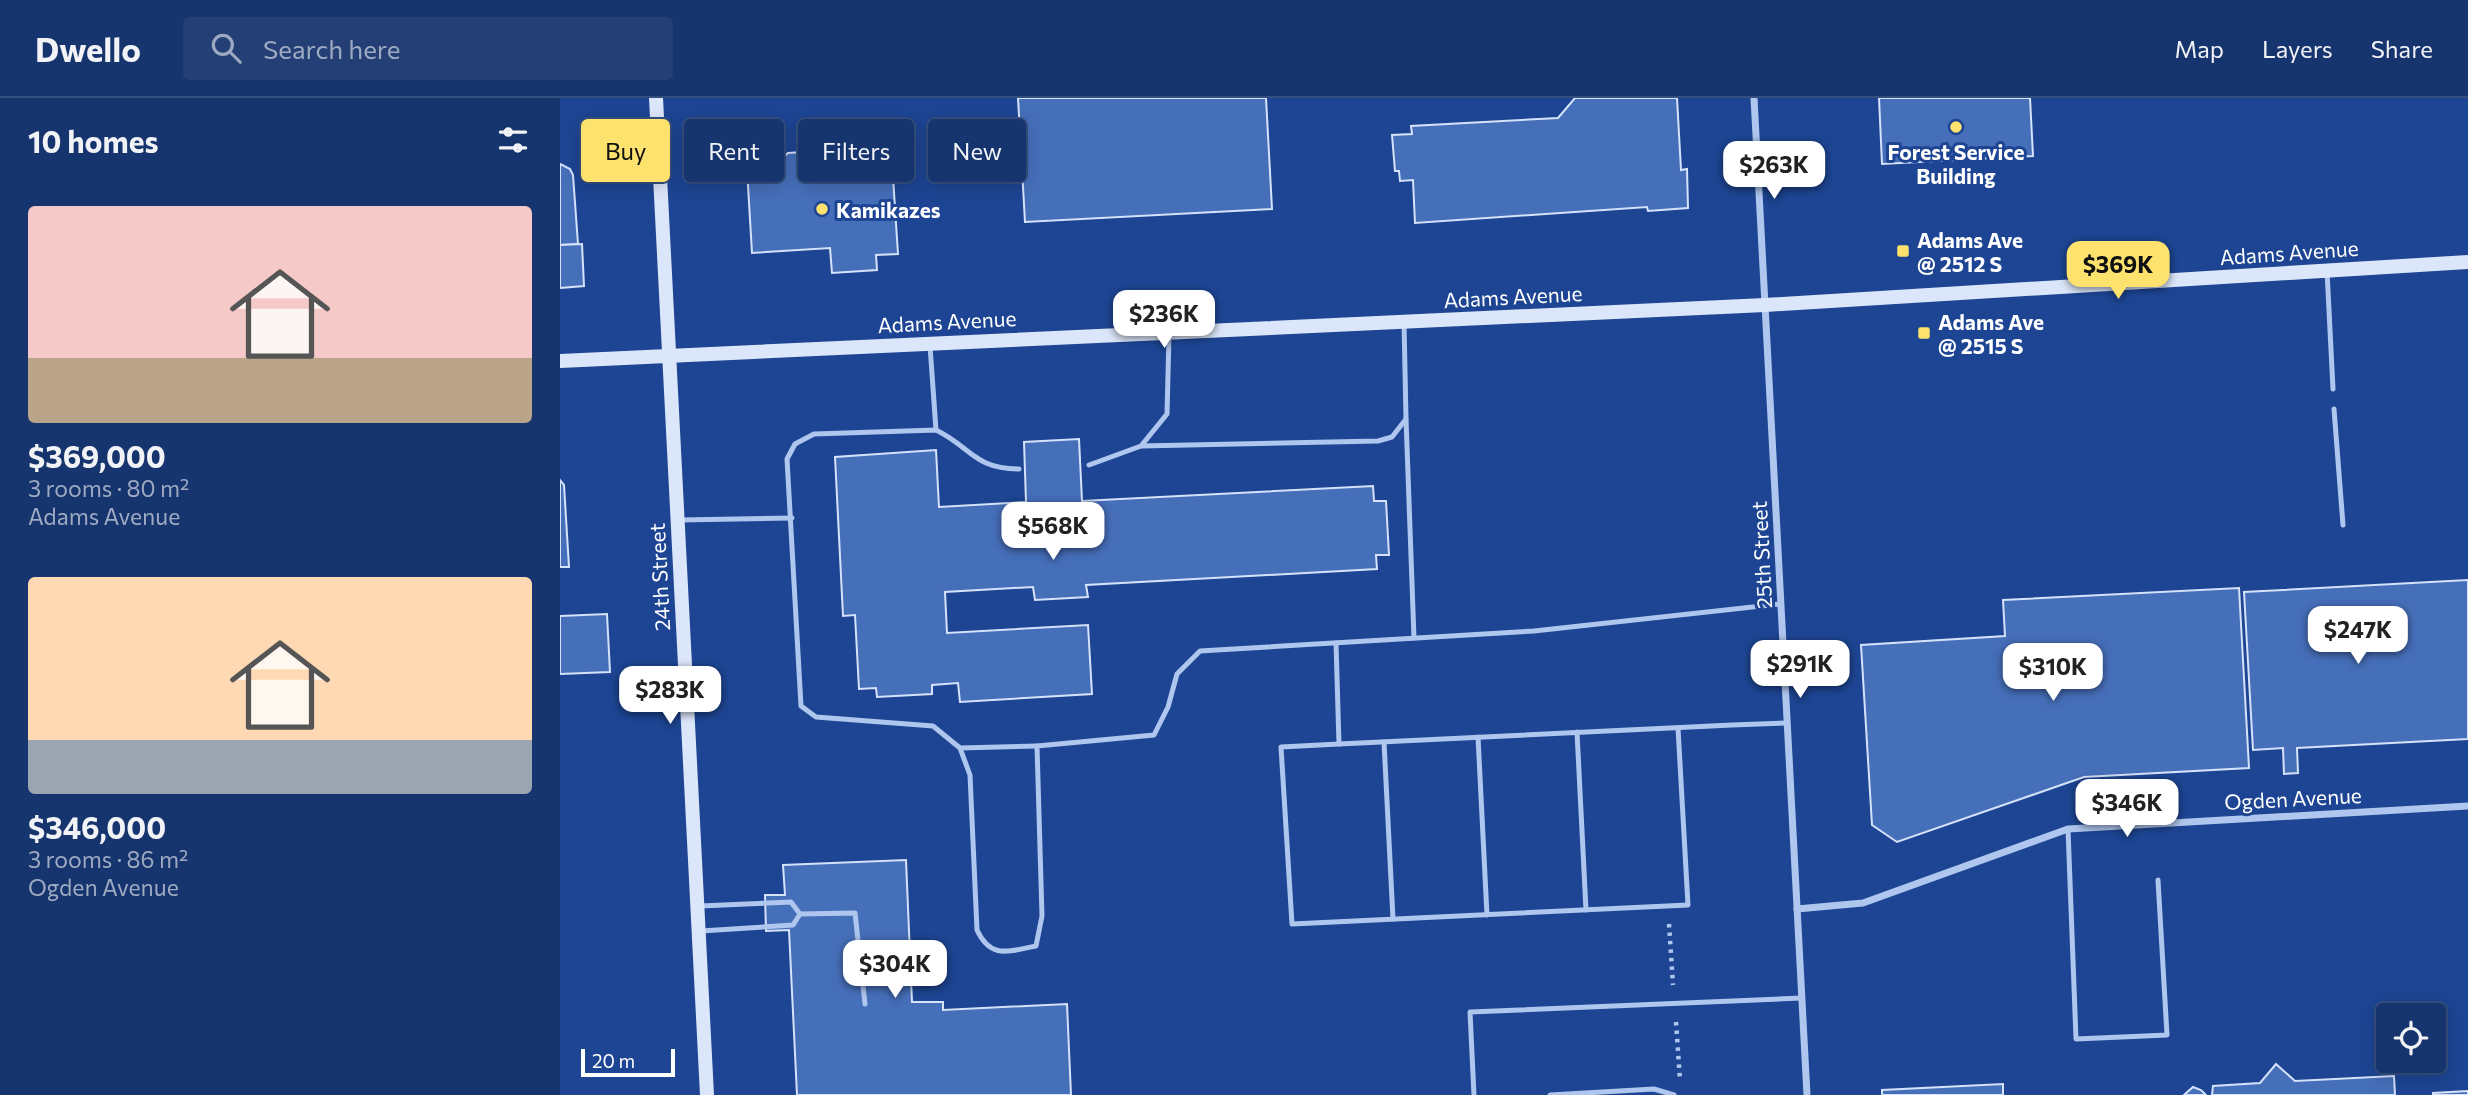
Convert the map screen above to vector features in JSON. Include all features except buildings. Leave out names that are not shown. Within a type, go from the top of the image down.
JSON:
[{"type":"street","name":"24th Street","points":[[656,98],[707,1095]]},
{"type":"street","name":"25th Street","points":[[1754,98],[1807,1095]]},
{"type":"street","name":"Adams Avenue","points":[[560,361],[1765,306],[2468,262]]},
{"type":"street","name":"Ogden Avenue","points":[[1797,909],[1863,903],[2068,829],[2468,806]]},
{"type":"lane","points":[[2327,271],[2333,389]]},
{"type":"lane","points":[[1404,322],[1414,638]]},
{"type":"lane","points":[[1142,446],[1167,414],[1169,332]]},
{"type":"lane","points":[[930,343],[936,430]]},
{"type":"lane","points":[[2334,409],[2343,525]]},
{"type":"lane","points":[[1089,465],[1142,446],[1378,441],[1392,437],[1406,419]]},
{"type":"lane","points":[[1019,469],[998,469],[975,459],[952,438],[936,430],[814,434],[794,444],[787,459],[801,706],[816,717],[933,726],[960,748],[970,775],[977,930],[984,944],[1001,952],[1036,946],[1042,916],[1037,746]]},
{"type":"lane","points":[[677,520],[792,518]]},
{"type":"lane","points":[[960,748],[1037,746],[1154,736],[1168,707],[1177,674],[1200,651],[1534,631],[1781,604]]},
{"type":"lane","points":[[1336,643],[1339,744]]},
{"type":"lane","points":[[1678,728],[1688,905],[1292,924],[1281,747],[1478,737],[1787,723]]},
{"type":"lane","points":[[1577,733],[1586,910]]},
{"type":"lane","points":[[1478,737],[1487,915]]},
{"type":"lane","points":[[1384,742],[1393,919]]},
{"type":"lane","points":[[2068,829],[2076,1040],[2167,1035],[2158,880]]},
{"type":"lane","points":[[697,906],[791,902],[800,914]]},
{"type":"lane","points":[[800,914],[855,913],[865,1004]]},
{"type":"lane","points":[[698,931],[793,925],[800,914]]},
{"type":"lane","points":[[1474,1095],[1470,1012],[1801,998]]},
{"type":"lane","points":[[1550,1095],[1654,1089],[1674,1095]]},
{"type":"path","points":[[1670,934],[1680,1082]]},
{"type":"place","name":"Forest Service Building","points":[[1956,127]]},
{"type":"place","name":"Kamikazes","points":[[822,209]]},
{"type":"place","name":"Adams Ave @ 2512 S","points":[[1903,251]]},
{"type":"place","name":"Adams Ave @ 2515 S","points":[[1924,333]]}]
